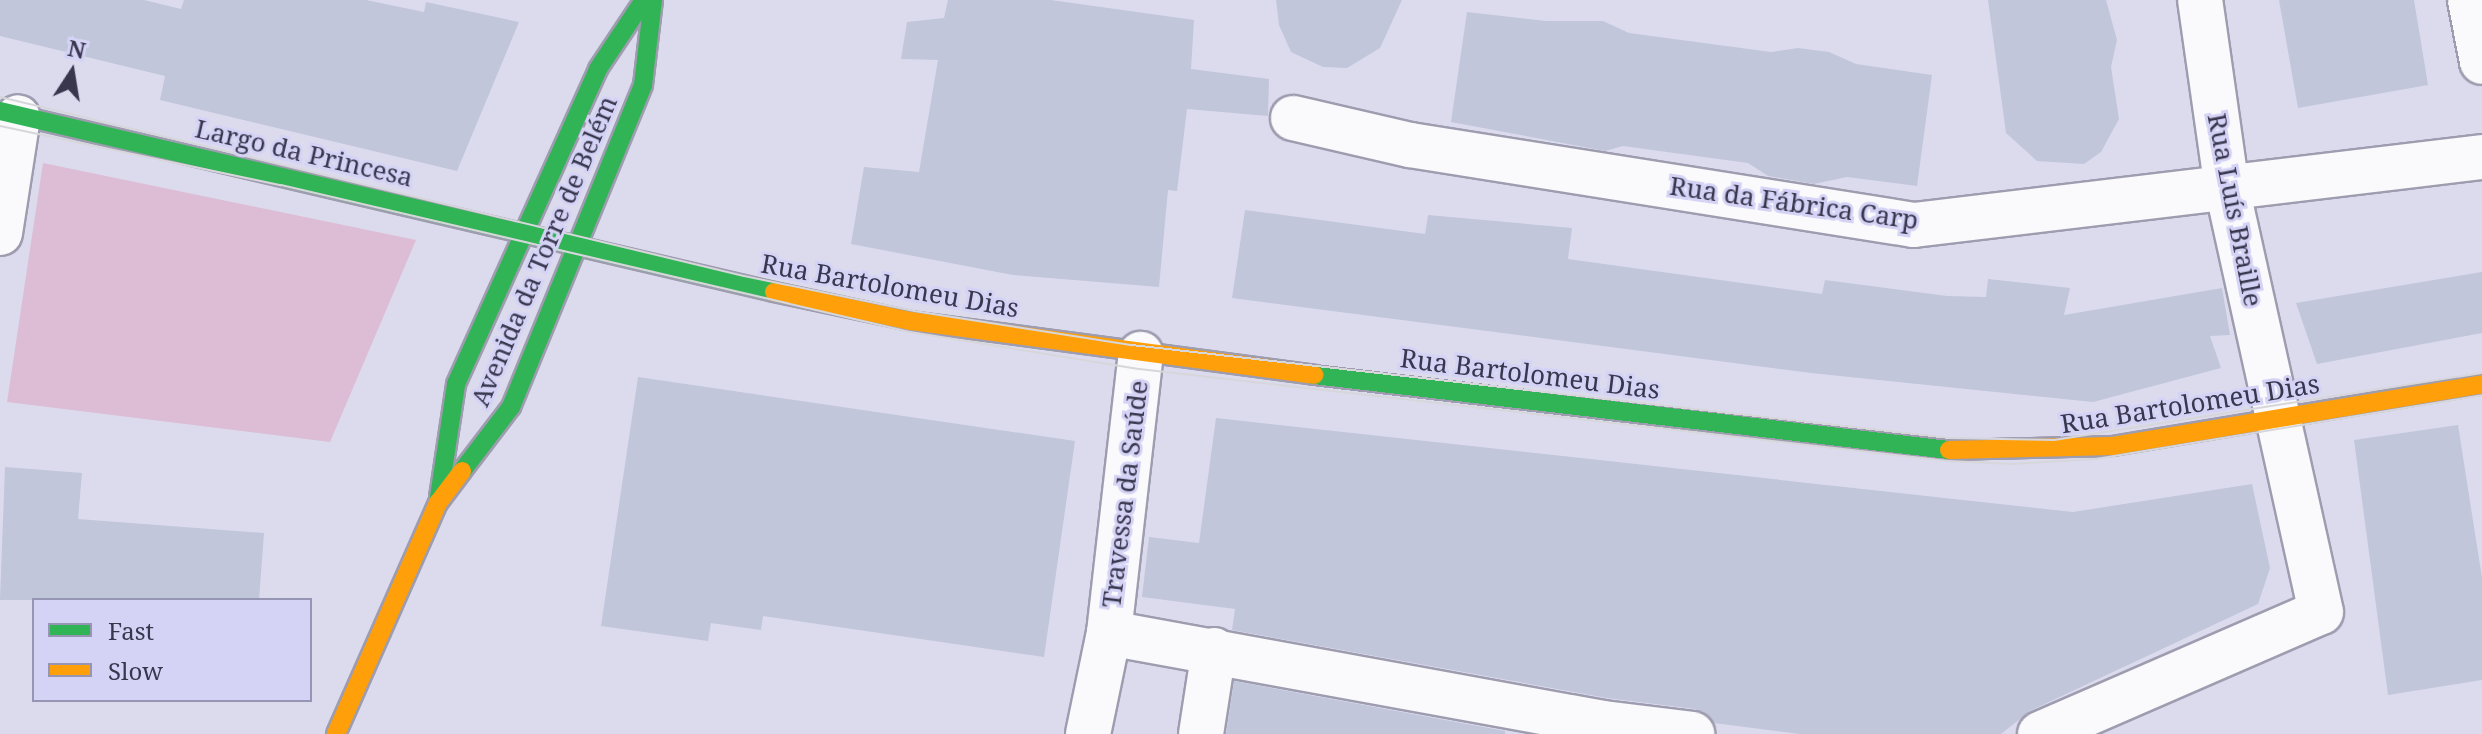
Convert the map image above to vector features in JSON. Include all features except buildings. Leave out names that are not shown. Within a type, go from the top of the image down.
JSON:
[{"type":"street","name":"Avenida da Torre de Belém","points":[[438,503],[456,384],[598,69],[644,0]]},
{"type":"street","name":"Avenida da Torre de Belém","points":[[336,734],[438,503],[511,407],[643,85],[653,0]]},
{"type":"street","name":"Rua Luís Braille","points":[[2040,734],[2321,612],[2227,189],[2200,0]]},
{"type":"street","points":[[2470,0],[2482,62]]},
{"type":"street","name":"Largo da Princesa","points":[[9,114],[576,246]]},
{"type":"street","points":[[0,233],[9,114]]},
{"type":"street","name":"Rua da Fábrica Carp","points":[[1293,118],[1410,145],[1914,225],[2482,157]]},
{"type":"street","name":"Rua Bartolomeu Dias","points":[[576,246],[911,321],[1141,354],[1949,450],[2054,451],[2113,446],[2482,384]]},
{"type":"street","name":"Travessa da Saúde","points":[[1088,734],[1109,633],[1141,354]]},
{"type":"street","name":"Travessa da Saúde","points":[[1109,633],[1603,723],[1692,734]]},
{"type":"street","points":[[1201,734],[1214,650]]},
{"type":"shaded area","points":[[43,163],[416,240],[330,442],[7,402]]},
{"type":"tram line","points":[[0,97],[744,276],[914,311],[1132,345],[1949,438],[2054,440],[2482,373]]},
{"type":"tram line","points":[[0,126],[281,185],[910,332],[1139,369],[1949,461],[2012,464],[2096,459],[2482,395]]},
{"type":"traffic: fast","points":[[439,497],[456,384],[598,69],[644,0]]},
{"type":"traffic: fast","points":[[462,471],[511,407],[643,85],[653,0]]},
{"type":"traffic: fast","points":[[0,111],[774,292]]},
{"type":"traffic: fast","points":[[1314,375],[1949,450]]},
{"type":"traffic: slow","points":[[774,292],[911,321],[1314,375]]},
{"type":"traffic: slow","points":[[1949,450],[2113,446],[2482,384]]},
{"type":"traffic: slow","points":[[336,734],[438,503],[462,471]]}]
